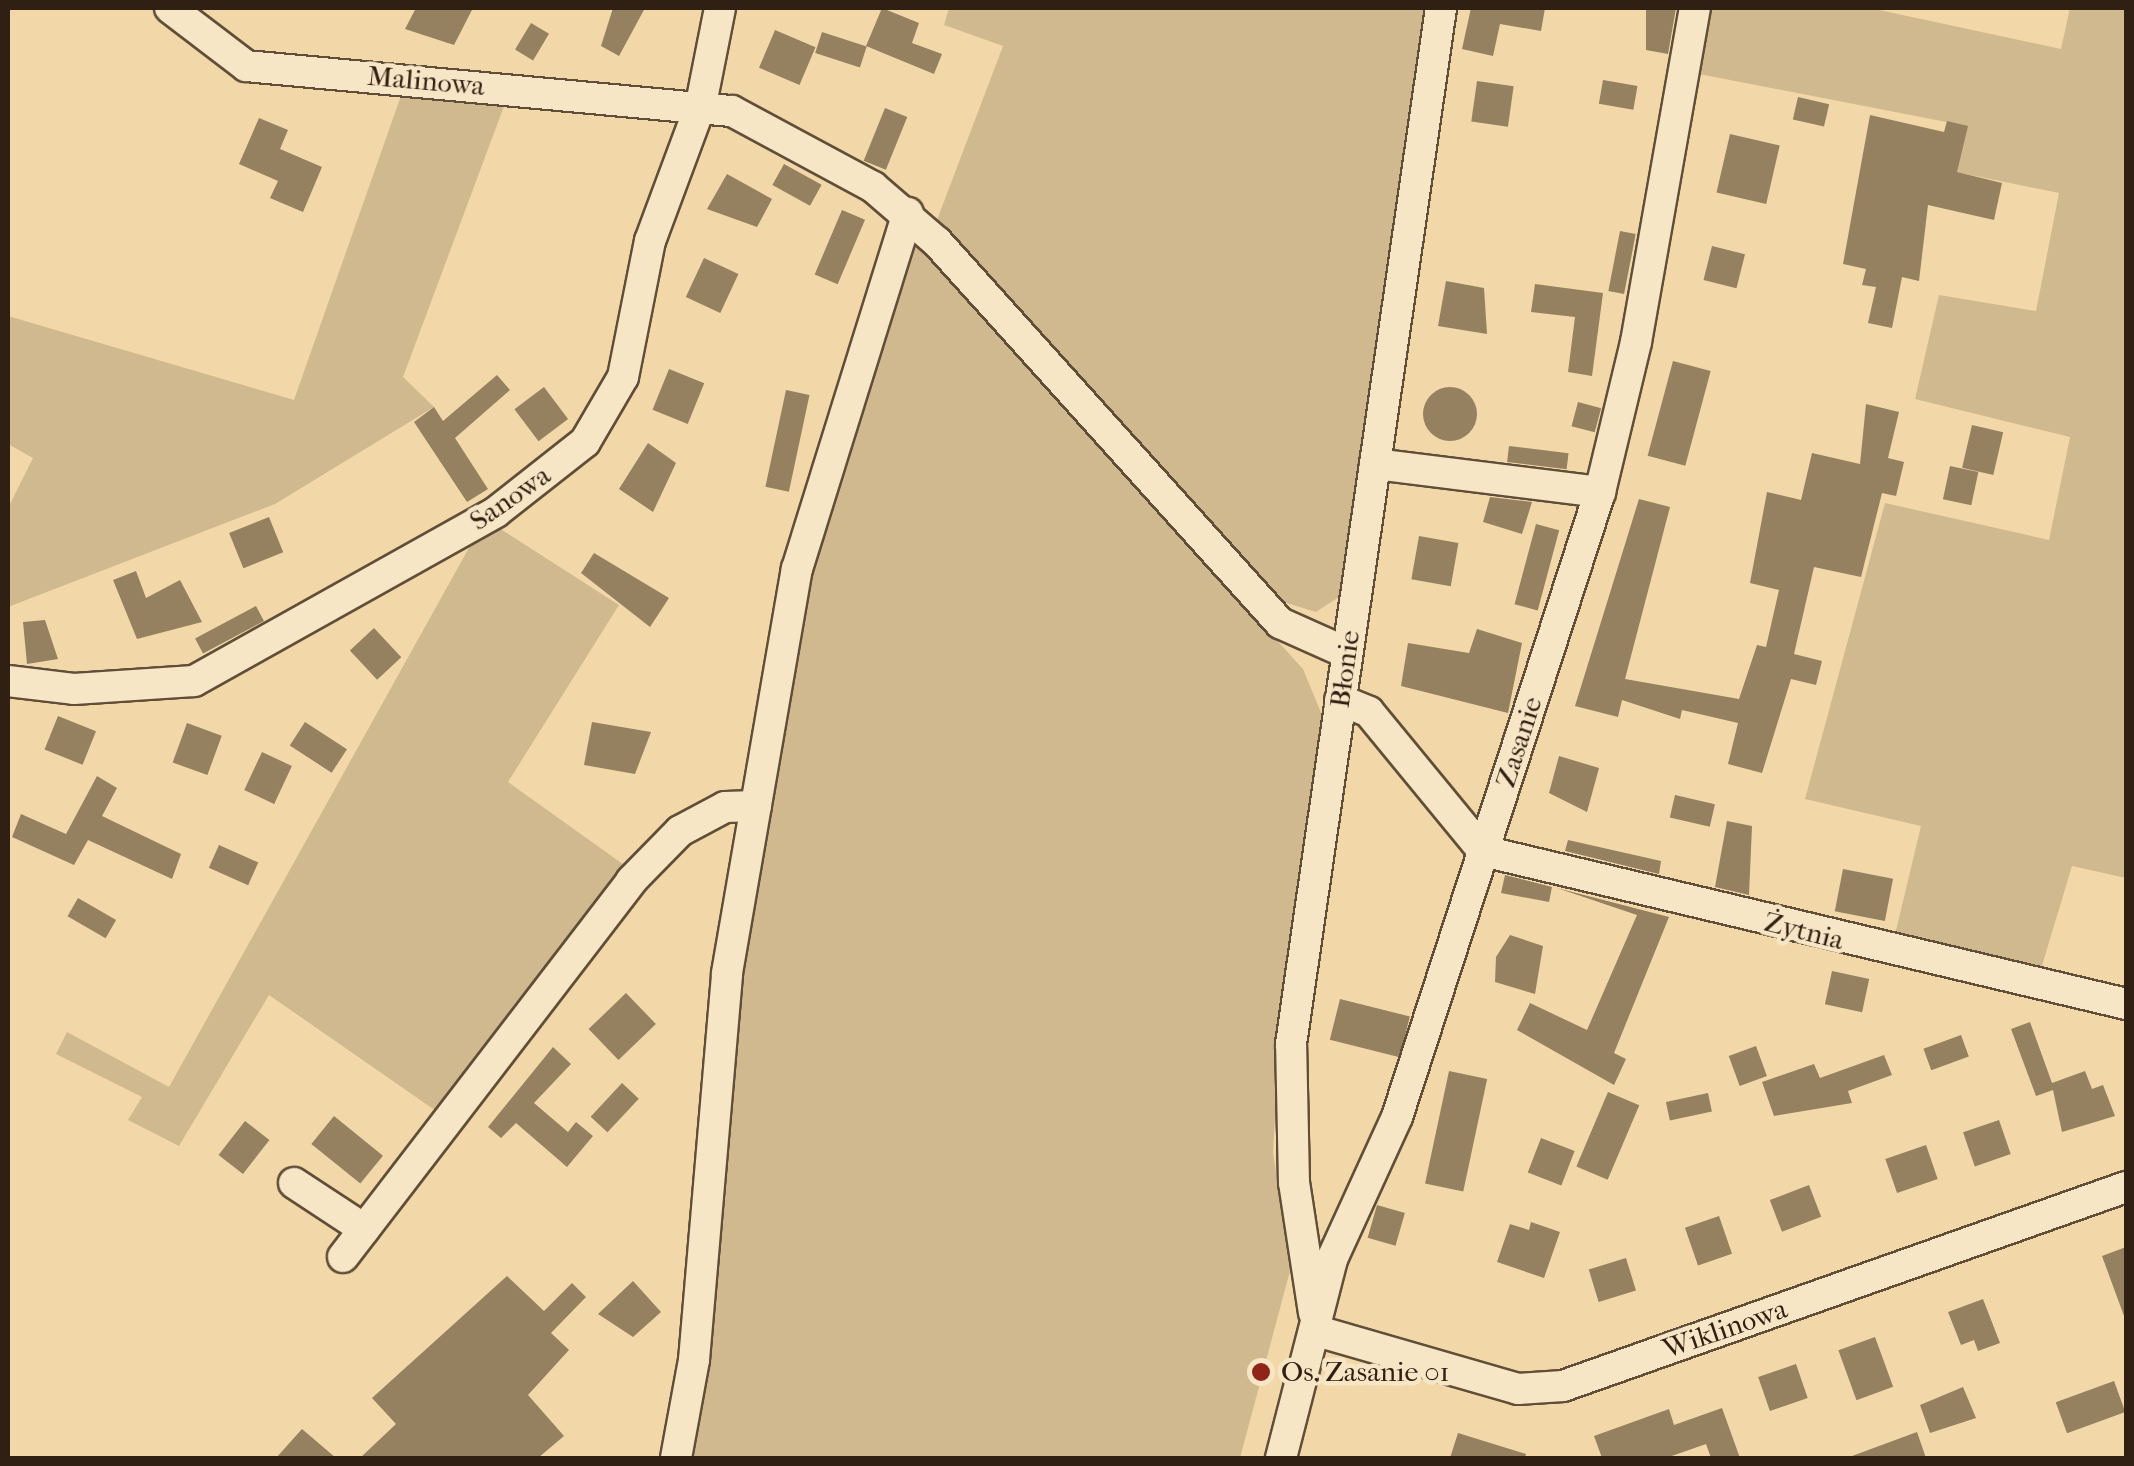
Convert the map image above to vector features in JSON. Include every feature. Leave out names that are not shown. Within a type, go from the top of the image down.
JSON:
[{"type":"street","name":"Malinowa","points":[[170,8],[246,66],[701,104],[732,111],[908,214],[1280,622],[1347,652]]},
{"type":"street","name":"Sanowa","points":[[8,682],[74,689],[194,680],[496,512],[585,442],[623,376],[650,241],[701,104],[720,8]]},
{"type":"street","name":"Błonie","points":[[1317,1330],[1288,1112],[1340,700],[1440,8]]},
{"type":"street","name":"Zasanie","points":[[1282,1458],[1332,1259],[1397,1117],[1600,492],[1636,342],[1695,8]]},
{"type":"street","points":[[676,1458],[694,1360],[727,973],[797,569],[908,214]]},
{"type":"street","points":[[1375,464],[1600,492]]},
{"type":"street","points":[[1340,700],[1369,712],[1483,850]]},
{"type":"street","points":[[342,1257],[631,881],[680,831],[724,807],[756,806]]},
{"type":"street","name":"Żytnia","points":[[1483,850],[2126,1004]]},
{"type":"street","points":[[294,1183],[364,1229]]},
{"type":"street","name":"Wiklinowa","points":[[1317,1330],[1518,1390],[1563,1386],[2126,1187]]},
{"type":"shaded area","points":[[949,8],[1430,8],[1342,595],[1316,612],[1280,601],[937,220],[1003,46],[944,25]]},
{"type":"shaded area","points":[[1704,8],[1870,8],[2061,49],[2070,8],[2126,8],[2126,878],[2072,866],[2038,979],[1893,943],[1921,826],[1805,799],[1885,503],[2049,540],[2070,437],[1915,399],[1939,295],[2036,311],[2059,193],[1956,172],[1967,126],[1694,73]]},
{"type":"shaded area","points":[[403,90],[506,101],[403,377],[434,407],[275,504],[8,607],[8,508],[33,458],[8,444],[8,316],[294,400]]},
{"type":"shaded area","points":[[911,238],[1303,669],[1322,715],[1278,1063],[1273,1153],[1291,1267],[1240,1458],[686,1458],[736,970],[799,607]]},
{"type":"shaded area","points":[[485,519],[619,605],[508,782],[627,867],[436,1111],[269,995],[179,1146],[128,1120],[142,1097],[56,1054],[67,1032],[169,1087]]},
{"type":"building","points":[[416,8],[473,8],[454,45],[405,29]]},
{"type":"building","points":[[613,8],[645,8],[619,56],[601,46]]},
{"type":"building","points":[[882,8],[919,23],[912,43],[942,54],[934,74],[866,46]]},
{"type":"building","points":[[1471,8],[1545,8],[1541,31],[1500,24],[1493,56],[1462,49]]},
{"type":"building","points":[[1646,8],[1676,8],[1668,54],[1646,50]]},
{"type":"building","points":[[531,23],[549,34],[533,60],[515,50]]},
{"type":"building","points":[[775,30],[816,47],[799,85],[759,68]]},
{"type":"building","points":[[822,32],[867,47],[860,67],[815,53]]},
{"type":"building","points":[[1603,80],[1637,86],[1633,110],[1599,104]]},
{"type":"building","points":[[1477,81],[1514,86],[1508,127],[1471,122]]},
{"type":"building","points":[[1798,97],[1829,104],[1824,127],[1793,119]]},
{"type":"building","points":[[885,108],[907,117],[886,170],[864,161]]},
{"type":"building","points":[[1870,115],[1944,132],[1947,121],[1968,126],[1957,172],[2002,183],[1994,220],[1928,205],[1919,281],[1902,277],[1892,328],[1868,323],[1876,287],[1862,285],[1866,269],[1843,264]]},
{"type":"building","points":[[259,118],[288,130],[280,149],[322,167],[303,212],[270,198],[278,181],[239,164]]},
{"type":"building","points":[[1730,134],[1780,145],[1766,204],[1717,192]]},
{"type":"building","points":[[784,164],[822,185],[810,206],[772,185]]},
{"type":"building","points":[[727,174],[772,199],[757,227],[707,209]]},
{"type":"building","points":[[842,210],[865,220],[838,284],[815,274]]},
{"type":"building","points":[[1620,231],[1636,234],[1624,294],[1608,291]]},
{"type":"building","points":[[1712,246],[1745,254],[1737,288],[1704,280]]},
{"type":"building","points":[[704,258],[738,274],[720,313],[686,297]]},
{"type":"building","points":[[1446,281],[1484,288],[1487,334],[1438,326]]},
{"type":"building","points":[[1535,284],[1603,293],[1592,376],[1568,372],[1575,317],[1531,312]]},
{"type":"building","points":[[1673,361],[1711,371],[1685,466],[1648,456]]},
{"type":"building","points":[[669,369],[704,383],[688,424],[653,410]]},
{"type":"building","points":[[497,375],[510,390],[455,438],[488,489],[467,502],[414,422],[434,407],[443,421]]},
{"type":"building","points":[[544,387],[568,419],[539,441],[514,409]]},
{"type":"building","points":[[1450,387],[1469,395],[1477,414],[1469,433],[1450,441],[1431,433],[1423,414],[1431,395]]},
{"type":"building","points":[[786,390],[809,395],[789,492],[765,487]]},
{"type":"building","points":[[1578,402],[1601,408],[1595,432],[1572,426]]},
{"type":"building","points":[[1866,404],[1899,412],[1888,458],[1904,462],[1896,496],[1882,493],[1861,577],[1814,567],[1794,654],[1822,661],[1816,685],[1791,679],[1762,773],[1728,764],[1738,723],[1682,710],[1680,719],[1622,700],[1618,717],[1575,706],[1639,499],[1670,507],[1625,679],[1739,699],[1757,645],[1766,647],[1779,590],[1750,583],[1767,492],[1801,500],[1812,453],[1860,464]]},
{"type":"building","points":[[1972,425],[2003,432],[1993,475],[1962,468]]},
{"type":"building","points":[[648,443],[676,463],[653,512],[619,489]]},
{"type":"building","points":[[1509,446],[1569,453],[1567,469],[1507,462]]},
{"type":"building","points":[[1950,466],[1978,472],[1971,505],[1943,499]]},
{"type":"building","points":[[1490,497],[1532,502],[1522,534],[1483,522]]},
{"type":"building","points":[[269,517],[283,552],[243,568],[229,533]]},
{"type":"building","points":[[1536,524],[1559,530],[1538,610],[1515,604]]},
{"type":"building","points":[[1419,536],[1458,543],[1451,586],[1411,579]]},
{"type":"building","points":[[594,553],[669,598],[650,627],[581,573]]},
{"type":"building","points":[[136,571],[146,598],[180,580],[202,622],[137,639],[113,580]]},
{"type":"building","points":[[256,606],[264,621],[203,653],[195,638]]},
{"type":"building","points":[[45,620],[58,659],[27,664],[23,622]]},
{"type":"building","points":[[374,628],[401,657],[377,680],[350,651]]},
{"type":"building","points":[[1477,629],[1522,643],[1508,713],[1401,686],[1408,643],[1469,653]]},
{"type":"building","points":[[58,716],[96,731],[83,765],[45,749]]},
{"type":"building","points":[[305,722],[347,749],[332,773],[290,745]]},
{"type":"building","points":[[592,722],[651,732],[635,774],[584,765]]},
{"type":"building","points":[[187,723],[222,736],[207,775],[173,762]]},
{"type":"building","points":[[262,752],[292,766],[274,804],[244,790]]},
{"type":"building","points":[[1559,756],[1599,768],[1587,812],[1549,793]]},
{"type":"building","points":[[97,776],[117,788],[102,816],[181,854],[172,879],[88,840],[74,865],[12,837],[21,814],[66,834]]},
{"type":"building","points":[[1675,795],[1715,804],[1710,827],[1670,817]]},
{"type":"building","points":[[1727,821],[1752,826],[1749,895],[1715,887]]},
{"type":"building","points":[[1568,840],[1661,861],[1659,874],[1565,851]]},
{"type":"building","points":[[219,845],[258,862],[248,885],[209,868]]},
{"type":"building","points":[[1843,869],[1893,879],[1885,921],[1835,911]]},
{"type":"building","points":[[1505,875],[1552,887],[1549,902],[1501,893]]},
{"type":"building","points":[[1557,888],[1669,917],[1614,1053],[1626,1059],[1614,1085],[1517,1030],[1530,1003],[1587,1030],[1637,915]]},
{"type":"building","points":[[78,898],[116,920],[106,938],[68,916]]},
{"type":"building","points":[[1510,935],[1543,946],[1535,994],[1495,982],[1496,957]]},
{"type":"building","points":[[1832,971],[1869,979],[1862,1012],[1825,1004]]},
{"type":"building","points":[[626,993],[656,1024],[618,1060],[589,1029]]},
{"type":"building","points":[[1340,999],[1410,1016],[1400,1057],[1330,1040]]},
{"type":"building","points":[[2030,1022],[2052,1083],[2085,1071],[2092,1089],[2103,1085],[2115,1116],[2062,1132],[2053,1090],[2036,1096],[2011,1029]]},
{"type":"building","points":[[1961,1035],[1969,1057],[1931,1070],[1923,1049]]},
{"type":"building","points":[[1756,1046],[1767,1076],[1740,1086],[1729,1056]]},
{"type":"building","points":[[553,1047],[571,1064],[534,1103],[568,1132],[576,1122],[593,1136],[567,1167],[516,1123],[501,1138],[488,1127]]},
{"type":"building","points":[[1884,1055],[1892,1075],[1848,1091],[1852,1103],[1774,1116],[1762,1082],[1814,1064],[1820,1078]]},
{"type":"building","points":[[1449,1071],[1487,1079],[1463,1192],[1425,1183]]},
{"type":"building","points":[[622,1083],[639,1099],[607,1132],[591,1117]]},
{"type":"building","points":[[1608,1092],[1639,1105],[1608,1180],[1576,1167]]},
{"type":"building","points":[[1708,1093],[1712,1112],[1670,1121],[1666,1102]]},
{"type":"building","points":[[334,1116],[383,1156],[360,1184],[311,1144]]},
{"type":"building","points":[[1999,1120],[2011,1154],[1975,1166],[1963,1132]]},
{"type":"building","points":[[245,1121],[269,1140],[243,1174],[219,1155]]},
{"type":"building","points":[[1541,1138],[1575,1151],[1561,1185],[1528,1173]]},
{"type":"building","points":[[1926,1145],[1938,1179],[1897,1193],[1885,1159]]},
{"type":"building","points":[[1809,1185],[1821,1217],[1782,1232],[1770,1200]]},
{"type":"building","points":[[1377,1205],[1405,1213],[1396,1246],[1368,1238]]},
{"type":"building","points":[[1719,1216],[1732,1254],[1698,1266],[1685,1228]]},
{"type":"building","points":[[1531,1222],[1560,1232],[1544,1278],[1497,1262],[1510,1224],[1529,1230]]},
{"type":"building","points":[[2126,1247],[2126,1316],[2124,1316],[2102,1256]]},
{"type":"building","points":[[1626,1258],[1636,1291],[1599,1302],[1589,1269]]},
{"type":"building","points":[[507,1276],[544,1311],[572,1283],[586,1297],[551,1333],[569,1350],[528,1395],[564,1436],[538,1458],[360,1458],[396,1424],[372,1398]]},
{"type":"building","points":[[633,1281],[661,1312],[633,1337],[598,1314]]},
{"type":"building","points":[[1983,1299],[2000,1343],[1978,1351],[1974,1340],[1961,1345],[1948,1312]]},
{"type":"building","points":[[1875,1337],[1893,1387],[1856,1400],[1838,1350]]},
{"type":"building","points":[[1796,1364],[1808,1398],[1770,1411],[1758,1377]]},
{"type":"building","points":[[2114,1381],[2125,1412],[2067,1433],[2056,1402]]},
{"type":"building","points":[[1963,1387],[1976,1418],[1930,1433],[1920,1405]]},
{"type":"building","points":[[1722,1408],[1740,1458],[1711,1458],[1706,1444],[1666,1458],[1602,1458],[1594,1436],[1669,1409],[1674,1425]]},
{"type":"building","points":[[302,1429],[336,1458],[276,1458]]},
{"type":"building","points":[[1917,1432],[1926,1458],[1852,1458],[1852,1456]]},
{"type":"building","points":[[1458,1433],[1526,1454],[1525,1458],[1450,1458]]},
{"type":"place","name":"Os. Zasanie 01","points":[[1261,1372]]}]
